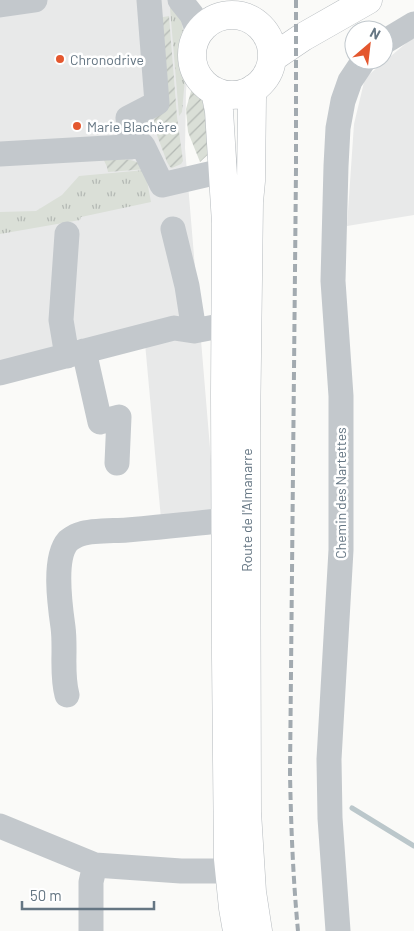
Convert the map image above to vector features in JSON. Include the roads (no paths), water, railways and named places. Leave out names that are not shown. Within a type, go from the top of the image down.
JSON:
[{"type":"main road","points":[[247,15],[267,37],[271,47],[272,58],[270,67],[266,75],[254,88],[245,93],[235,95],[215,91],[205,85],[193,65],[192,48],[207,18],[247,15],[271,30],[304,20],[339,0]]},
{"type":"main road","points":[[272,58],[303,37],[368,0]]},
{"type":"main road","name":"Route de l'Almanarre","points":[[254,88],[252,97],[249,202],[246,663],[247,812],[252,892],[258,931]]},
{"type":"main road","name":"Route de l'Almanarre","points":[[215,91],[219,111],[226,223],[227,752],[229,871],[237,931]]},
{"type":"street","points":[[0,5],[35,0]]},
{"type":"street","points":[[130,147],[128,118],[157,103],[149,0]]},
{"type":"street","points":[[180,0],[192,15],[207,18]]},
{"type":"street","points":[[394,36],[414,24]]},
{"type":"street","name":"Chemin des Nartettes","points":[[338,931],[330,818],[329,759],[341,540],[341,396],[333,281],[338,128],[343,101],[350,81],[357,70]]},
{"type":"street","points":[[0,154],[143,146],[162,185],[222,171]]},
{"type":"street","points":[[174,229],[187,286],[194,331]]},
{"type":"street","points":[[67,234],[61,320],[76,354],[100,422],[118,417],[117,463]]},
{"type":"street","points":[[0,373],[174,328],[194,331],[225,325]]},
{"type":"street","points":[[67,695],[64,683],[64,640],[59,602],[59,570],[63,550],[68,542],[74,536],[83,533],[226,520]]},
{"type":"street","points":[[0,826],[95,864],[181,871],[229,871]]},
{"type":"street","points":[[91,931],[91,882],[95,864]]},
{"type":"waterway","points":[[352,808],[414,846]]},
{"type":"railway","points":[[296,0],[290,773],[298,931]]},
{"type":"place","name":"Chronodrive","points":[[60,59]]},
{"type":"place","name":"Marie Blachère","points":[[77,126]]}]
